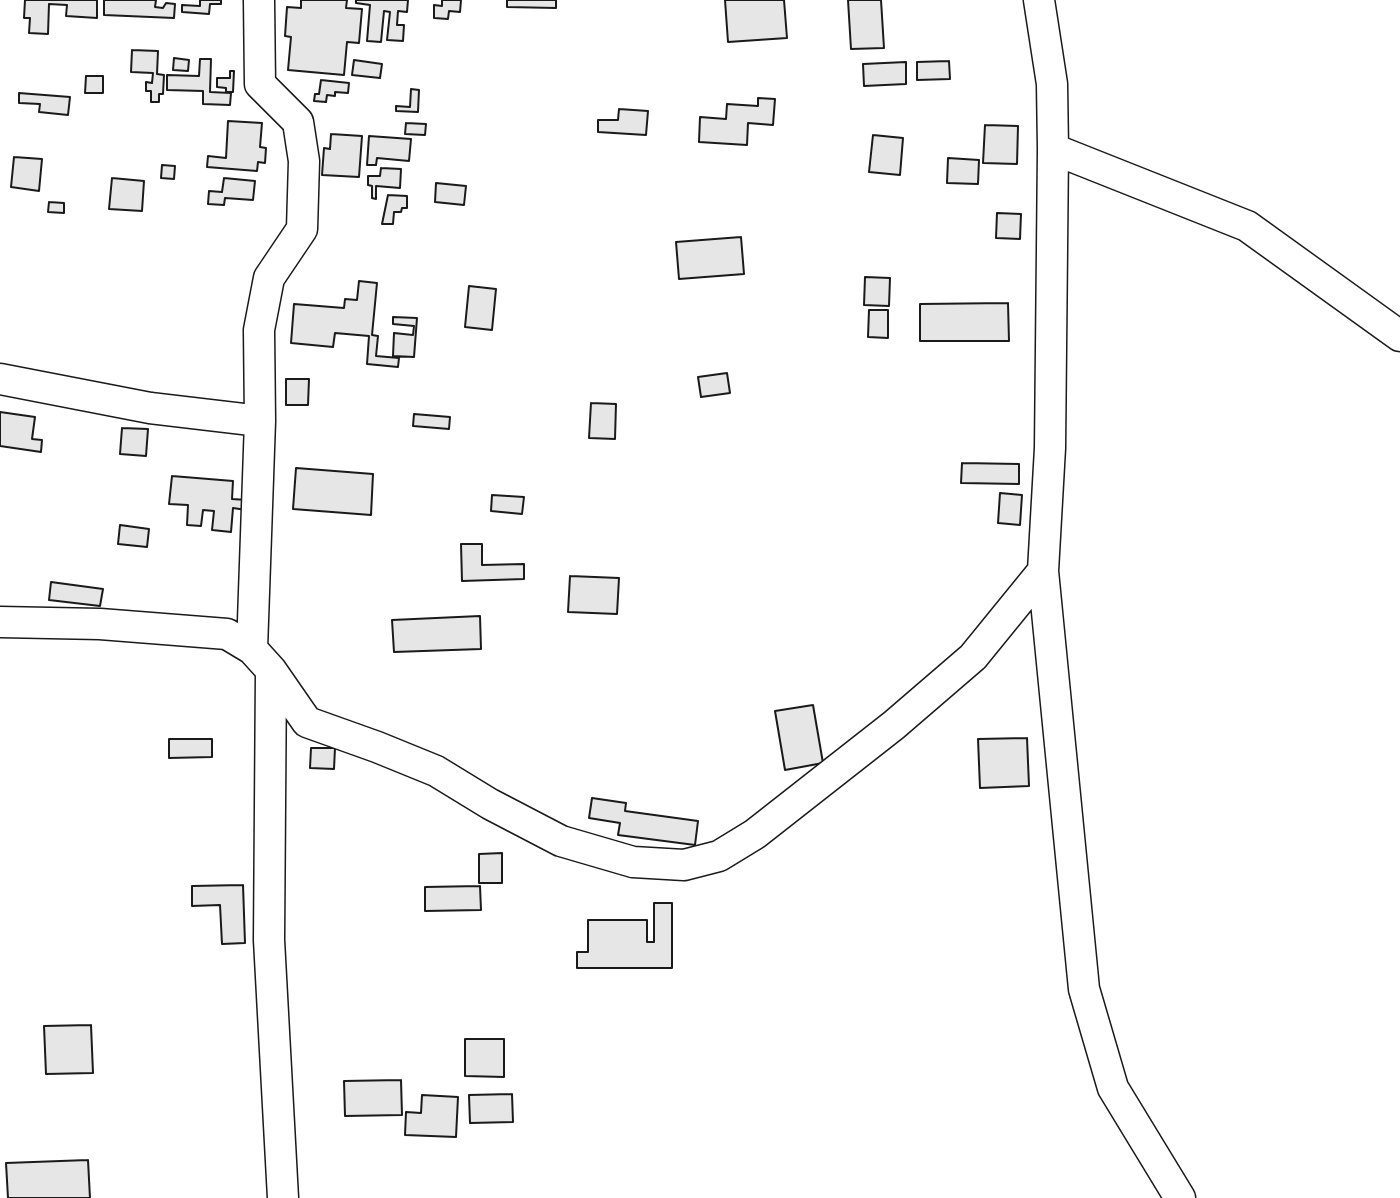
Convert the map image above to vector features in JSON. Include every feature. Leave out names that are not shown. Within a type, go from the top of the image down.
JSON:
[{"type":"street","points":[[259,0],[260,84],[298,122],[304,161],[302,229],[269,278],[259,330],[261,660],[269,940],[283,1198]]},
{"type":"street","points":[[1039,0],[1052,84],[1053,149],[1050,448],[1043,571],[1084,989],[1113,1088],[1180,1198]]},
{"type":"street","points":[[1053,149],[1247,226],[1400,336]]},
{"type":"street","points":[[0,379],[150,408],[260,421]]},
{"type":"street","points":[[0,622],[100,624],[227,634],[261,660],[307,722],[436,771],[490,804],[561,841],[633,862],[684,865],[719,856],[755,834],[894,725],[973,657],[1043,571]]},
{"type":"building","points":[[25,0],[97,0],[97,18],[66,16],[67,5],[49,4],[48,34],[29,33],[30,18],[24,18]]},
{"type":"building","points":[[104,0],[156,0],[155,7],[163,8],[166,3],[175,4],[174,18],[104,15]]},
{"type":"building","points":[[200,0],[221,0],[221,4],[210,4],[209,14],[182,12],[182,5],[200,6]]},
{"type":"building","points":[[301,0],[347,0],[346,8],[362,9],[359,43],[347,42],[344,75],[288,70],[291,37],[285,36],[287,7],[301,8]]},
{"type":"building","points":[[356,0],[408,0],[407,12],[398,11],[397,25],[404,25],[403,41],[387,40],[390,12],[384,11],[381,42],[367,41],[370,5],[356,3]]},
{"type":"building","points":[[442,0],[461,0],[460,12],[449,11],[448,19],[434,18],[434,5],[442,6]]},
{"type":"building","points":[[507,0],[556,0],[556,8],[507,7]]},
{"type":"building","points":[[725,0],[784,0],[787,38],[728,42]]},
{"type":"building","points":[[848,0],[881,0],[884,48],[851,49]]},
{"type":"building","points":[[132,50],[158,51],[157,74],[164,75],[163,94],[159,94],[159,102],[151,102],[151,91],[146,91],[146,82],[152,83],[153,73],[131,72]]},
{"type":"building","points":[[174,58],[189,60],[188,71],[173,70]]},
{"type":"building","points":[[200,59],[211,59],[210,92],[231,93],[230,105],[203,104],[203,91],[167,90],[167,75],[199,76]]},
{"type":"building","points":[[354,60],[382,64],[380,78],[352,75]]},
{"type":"building","points":[[949,61],[950,79],[917,80],[917,62]]},
{"type":"building","points":[[906,62],[906,84],[864,86],[863,64]]},
{"type":"building","points":[[230,71],[234,71],[233,92],[226,92],[226,88],[217,87],[217,78],[230,78]]},
{"type":"building","points":[[86,76],[103,76],[103,93],[85,93]]},
{"type":"building","points":[[321,80],[349,83],[348,93],[335,92],[335,96],[327,95],[326,102],[314,101],[315,94],[319,94]]},
{"type":"building","points":[[411,89],[419,90],[418,112],[396,111],[396,106],[410,107]]},
{"type":"building","points":[[19,93],[70,97],[68,115],[39,112],[40,104],[19,103]]},
{"type":"building","points":[[758,98],[775,99],[773,125],[748,123],[747,145],[699,142],[700,117],[726,119],[727,104],[758,106]]},
{"type":"building","points":[[619,109],[648,111],[646,135],[598,132],[598,120],[618,120]]},
{"type":"building","points":[[228,121],[262,123],[260,147],[266,148],[265,163],[258,162],[257,171],[207,167],[208,156],[226,158]]},
{"type":"building","points":[[406,123],[426,124],[425,135],[405,134]]},
{"type":"building","points":[[985,125],[1018,126],[1017,164],[983,163]]},
{"type":"building","points":[[331,134],[362,136],[359,177],[322,175],[324,148],[330,149]]},
{"type":"building","points":[[873,135],[903,138],[900,175],[869,172]]},
{"type":"building","points":[[369,136],[411,139],[409,161],[377,158],[376,165],[367,165]]},
{"type":"building","points":[[14,157],[42,159],[39,191],[11,187]]},
{"type":"building","points":[[948,158],[979,160],[978,184],[947,183]]},
{"type":"building","points":[[162,165],[175,166],[174,179],[161,178]]},
{"type":"building","points":[[381,168],[401,169],[400,188],[376,186],[376,199],[372,198],[368,176],[380,176]]},
{"type":"building","points":[[112,178],[144,181],[142,211],[109,209]]},
{"type":"building","points":[[224,178],[255,181],[253,200],[225,198],[224,205],[208,204],[209,191],[222,192]]},
{"type":"building","points":[[436,183],[466,186],[464,205],[435,202]]},
{"type":"building","points":[[388,195],[407,196],[407,208],[394,212],[393,224],[382,224]]},
{"type":"building","points":[[49,202],[64,203],[64,213],[48,212]]},
{"type":"building","points":[[997,213],[1021,214],[1020,239],[996,238]]},
{"type":"building","points":[[741,237],[744,274],[679,279],[676,242]]},
{"type":"building","points":[[865,277],[890,278],[889,306],[864,305]]},
{"type":"building","points":[[359,281],[377,283],[372,335],[378,336],[376,356],[399,358],[398,367],[367,364],[369,336],[335,333],[333,347],[291,343],[294,304],[344,308],[345,299],[357,300]]},
{"type":"building","points":[[469,286],[496,289],[492,330],[465,327]]},
{"type":"building","points":[[1008,303],[1009,341],[920,341],[920,304]]},
{"type":"building","points":[[869,310],[888,310],[888,338],[868,337]]},
{"type":"building","points":[[393,317],[417,318],[414,357],[393,356],[394,333],[413,335],[414,326],[393,324]]},
{"type":"building","points":[[727,373],[730,393],[701,397],[698,377]]},
{"type":"building","points":[[286,379],[309,379],[308,405],[286,405]]},
{"type":"building","points":[[591,403],[616,404],[615,439],[589,438]]},
{"type":"building","points":[[0,412],[35,417],[32,439],[42,440],[41,452],[0,446]]},
{"type":"building","points":[[414,414],[450,417],[449,429],[413,426]]},
{"type":"building","points":[[122,428],[148,429],[146,456],[120,454]]},
{"type":"building","points":[[962,463],[1019,464],[1019,484],[961,483]]},
{"type":"building","points":[[296,468],[373,474],[371,515],[293,509]]},
{"type":"building","points":[[172,476],[233,481],[232,499],[247,500],[246,510],[233,508],[231,532],[212,530],[214,511],[203,510],[201,526],[187,525],[188,505],[169,504]]},
{"type":"building","points":[[1000,493],[1022,495],[1020,525],[998,523]]},
{"type":"building","points":[[492,495],[524,497],[522,514],[491,511]]},
{"type":"building","points":[[120,525],[149,529],[147,547],[118,544]]},
{"type":"building","points":[[461,544],[482,544],[482,565],[524,564],[524,579],[462,581]]},
{"type":"building","points":[[570,576],[619,578],[617,614],[568,612]]},
{"type":"building","points":[[51,582],[103,589],[100,606],[49,600]]},
{"type":"building","points":[[480,616],[481,649],[394,652],[392,620]]},
{"type":"building","points":[[813,705],[823,763],[785,770],[775,711]]},
{"type":"building","points":[[1027,738],[1029,786],[980,788],[978,739]]},
{"type":"building","points":[[169,739],[212,739],[212,757],[169,758]]},
{"type":"building","points":[[311,748],[335,748],[334,769],[310,768]]},
{"type":"building","points":[[592,798],[626,803],[625,811],[698,821],[695,845],[618,835],[620,823],[589,818]]},
{"type":"building","points":[[502,853],[502,883],[479,883],[479,854]]},
{"type":"building","points":[[243,885],[245,943],[222,944],[220,905],[192,906],[192,886]]},
{"type":"building","points":[[480,886],[481,910],[425,911],[425,887]]},
{"type":"building","points":[[654,903],[672,903],[672,968],[577,968],[577,952],[588,952],[588,920],[647,920],[647,942],[654,942]]},
{"type":"building","points":[[91,1025],[93,1073],[46,1074],[44,1026]]},
{"type":"building","points":[[465,1039],[504,1039],[504,1077],[465,1076]]},
{"type":"building","points":[[401,1080],[402,1115],[345,1116],[344,1081]]},
{"type":"building","points":[[512,1094],[513,1122],[470,1123],[469,1095]]},
{"type":"building","points":[[422,1095],[458,1097],[456,1137],[405,1135],[406,1112],[421,1113]]},
{"type":"building","points":[[88,1160],[90,1198],[8,1198],[6,1163]]}]
